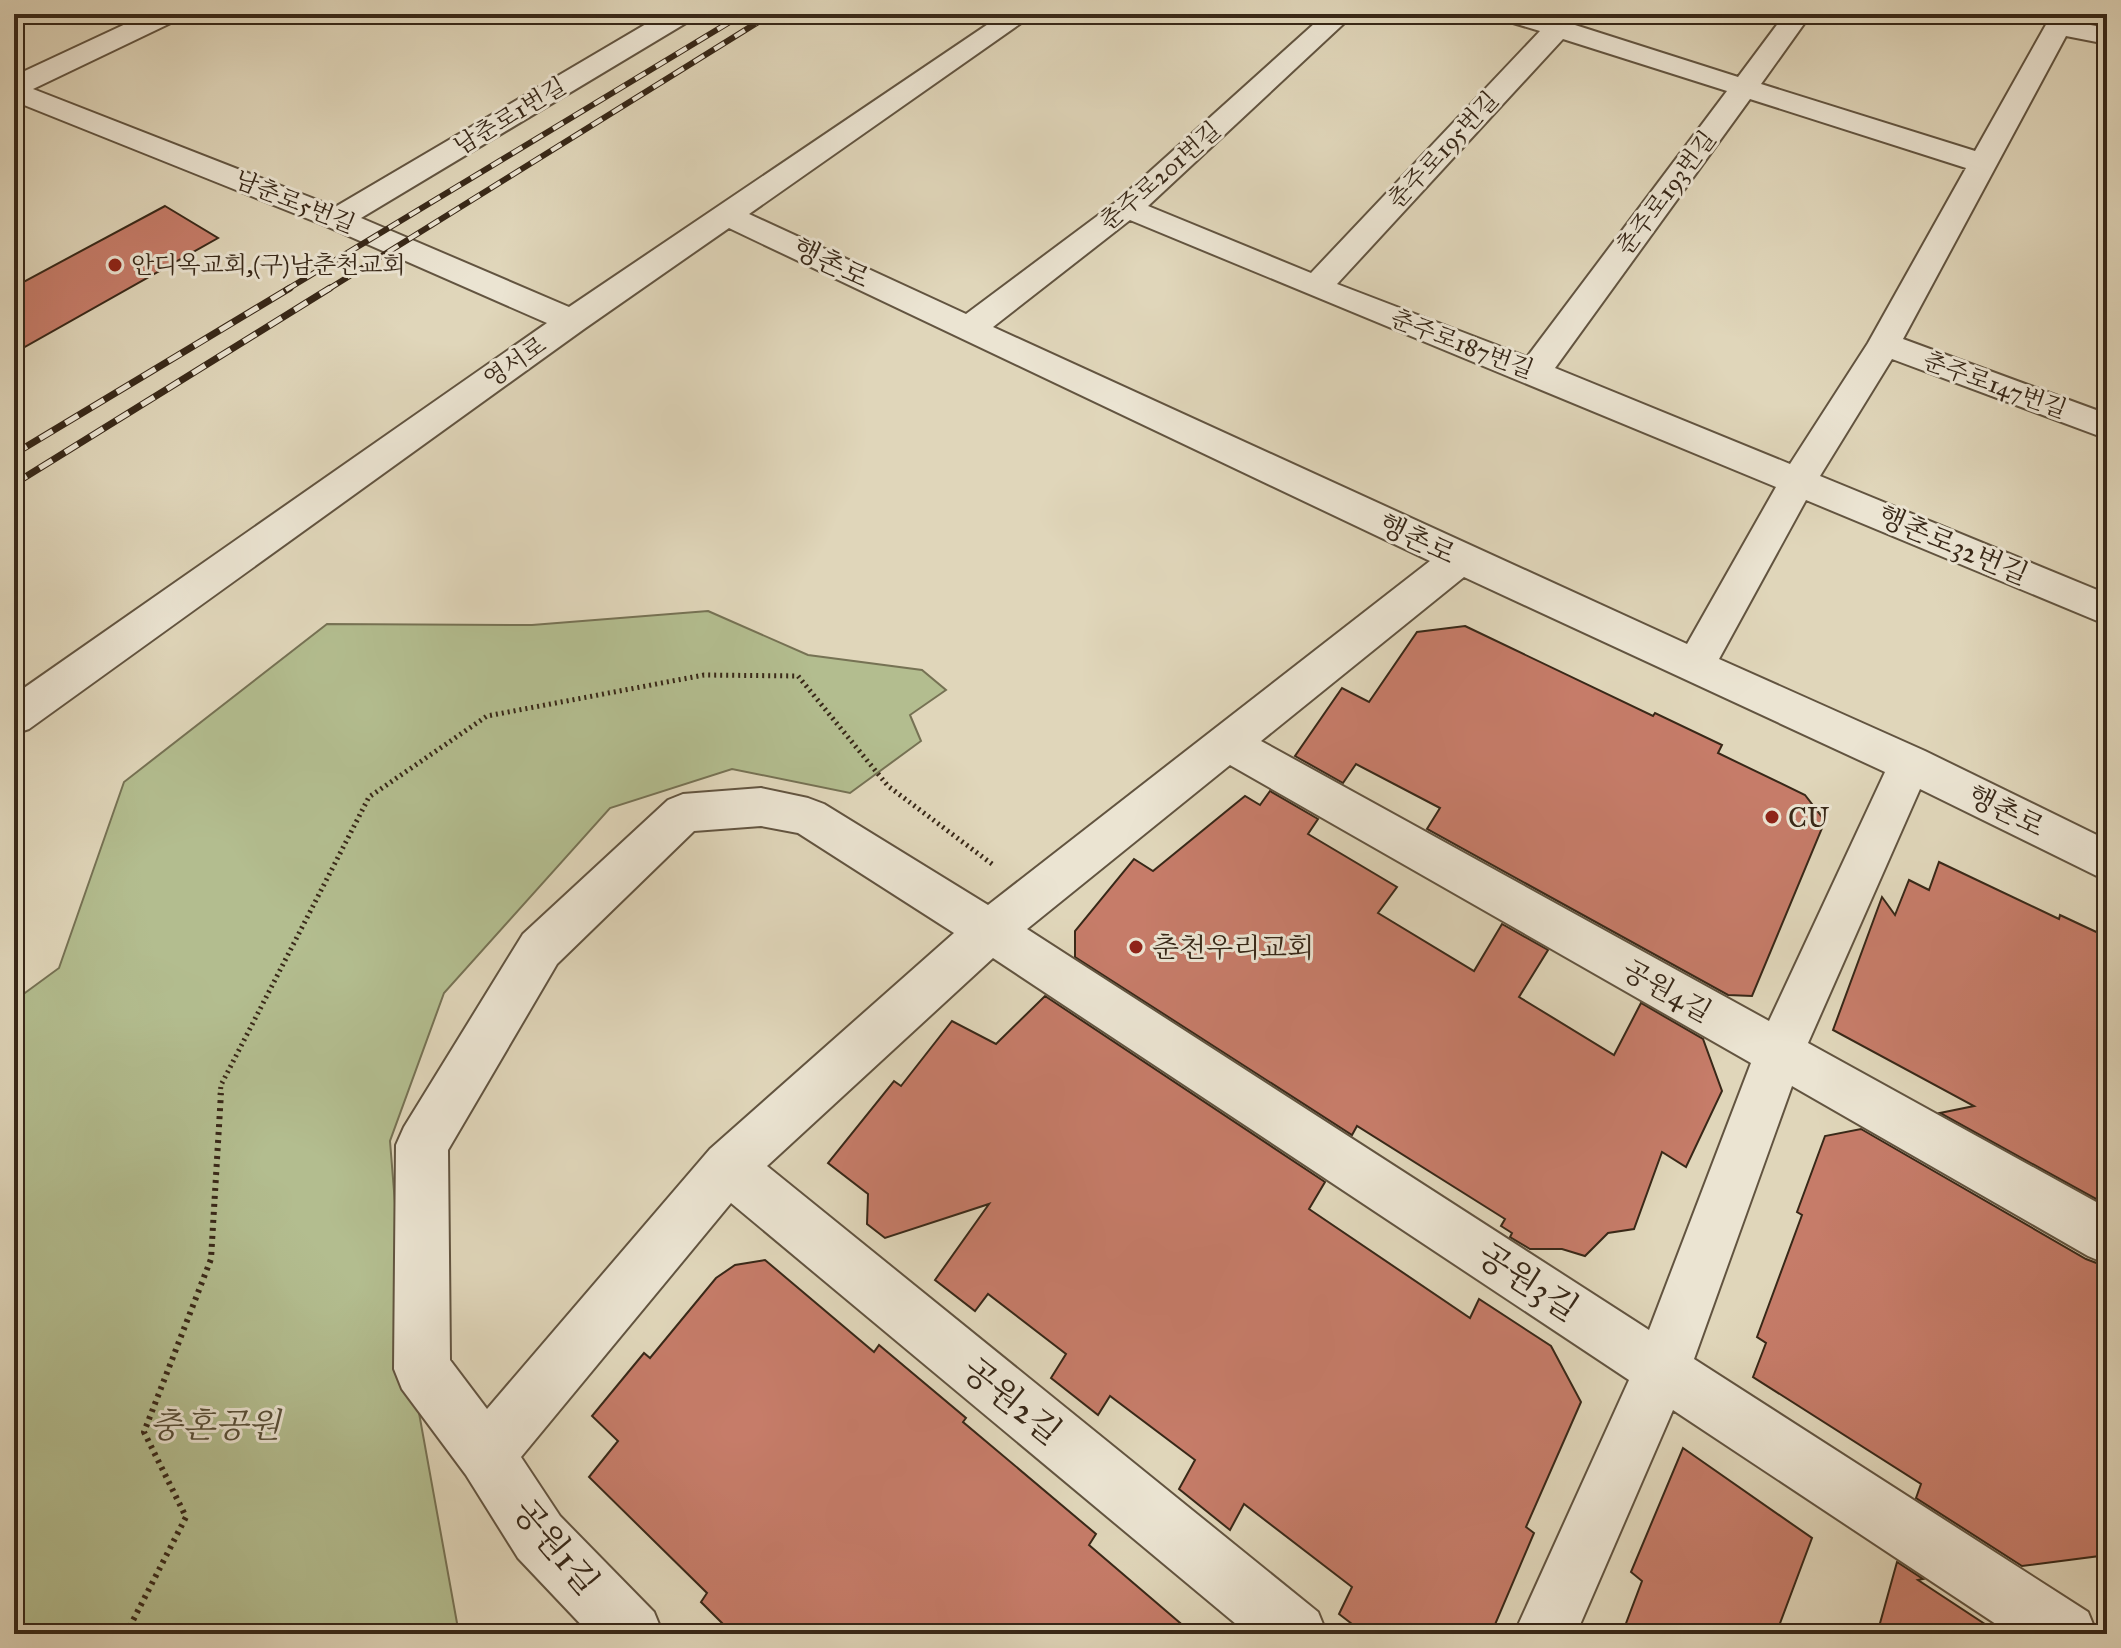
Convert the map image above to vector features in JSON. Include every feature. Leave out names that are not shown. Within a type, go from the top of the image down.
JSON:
[{"type":"street","name":"남춘로5번길","points":[[18,81],[168,14]]},
{"type":"street","name":"남춘로1번길","points":[[337,219],[682,14]]},
{"type":"street","name":"영서로","points":[[14,717],[572,321],[1021,14]]},
{"type":"street","name":"춘주로201번길","points":[[971,327],[1127,208],[1341,14]]},
{"type":"street","points":[[1512,14],[1564,21],[1744,87],[1985,164]]},
{"type":"street","name":"춘주로193번길","points":[[1534,372],[1798,14]]},
{"type":"street","name":"춘주로195번길","points":[[1316,287],[1564,21]]},
{"type":"street","points":[[1694,668],[1798,481],[1884,344],[2062,21],[2107,36]]},
{"type":"street","name":"남춘로5번길","points":[[18,81],[572,321]]},
{"type":"street","name":"춘주로187번길","points":[[1127,208],[1798,481]]},
{"type":"street","name":"행촌로","points":[[728,216],[971,327],[1694,668],[1910,764],[2107,861]]},
{"type":"street","name":"춘주로147번길","points":[[1884,344],[2107,427]]},
{"type":"street","name":"행촌로32번길","points":[[1798,481],[2107,610]]},
{"type":"street","points":[[486,1455],[728,1167],[990,931],[1460,559]]},
{"type":"street","name":"공원4길","points":[[1228,743],[2107,1237]]},
{"type":"street","points":[[1545,1634],[1662,1370],[1779,1054],[1910,764]]},
{"type":"street","name":"공원3길","points":[[486,1455],[422,1369],[422,1145],[540,949],[683,813],[761,807],[808,817],[990,931],[2066,1634]]},
{"type":"street","name":"공원2길","points":[[728,1167],[1296,1634]]},
{"type":"street","name":"공원1길","points":[[486,1455],[539,1537],[632,1634]]},
{"type":"green space","name":"충혼공원","points":[[708,611],[808,655],[922,670],[946,690],[910,715],[921,741],[850,793],[732,769],[610,808],[444,993],[390,1141],[406,1341],[459,1634],[14,1634],[14,1001],[59,968],[124,782],[327,624],[532,625]]},
{"type":"building","name":"안디옥교회,(구)남춘천교회","points":[[165,206],[218,238],[14,353],[14,287]]},
{"type":"building","points":[[1465,626],[1653,716],[1655,713],[1722,745],[1718,753],[1805,795],[1825,821],[1752,996],[1728,995],[1427,829],[1440,808],[1356,764],[1343,783],[1295,756],[1342,688],[1369,702],[1417,632]]},
{"type":"building","points":[[1270,791],[1318,819],[1308,834],[1397,887],[1378,913],[1474,971],[1502,924],[1548,950],[1519,997],[1614,1055],[1641,1003],[1703,1039],[1722,1091],[1686,1167],[1662,1152],[1634,1229],[1608,1233],[1585,1256],[1562,1249],[1530,1249],[1510,1237],[1512,1233],[1501,1226],[1505,1219],[1357,1126],[1352,1135],[1075,957],[1075,931],[1134,859],[1153,871],[1245,796],[1260,805]]},
{"type":"building","points":[[1939,862],[2059,919],[2060,915],[2107,937],[2107,1205],[1940,1113],[1974,1106],[1833,1030],[1882,897],[1895,915],[1909,880],[1929,890]]},
{"type":"building","points":[[1045,996],[1325,1182],[1309,1209],[1470,1318],[1479,1299],[1551,1346],[1581,1402],[1526,1527],[1534,1533],[1491,1634],[1365,1634],[1339,1614],[1352,1587],[1244,1504],[1230,1530],[1179,1489],[1195,1460],[1110,1396],[1098,1415],[1051,1378],[1066,1354],[988,1294],[975,1311],[935,1280],[989,1204],[885,1238],[867,1224],[868,1194],[828,1163],[894,1081],[901,1086],[952,1021],[996,1044]]},
{"type":"building","points":[[1861,1129],[2086,1259],[2107,1267],[2107,1555],[2022,1566],[1916,1498],[1921,1484],[1753,1377],[1766,1343],[1757,1337],[1802,1215],[1797,1212],[1825,1136]]},
{"type":"building","points":[[765,1260],[874,1352],[879,1345],[966,1418],[963,1422],[1096,1534],[1089,1545],[1193,1634],[733,1634],[701,1602],[707,1593],[589,1477],[618,1441],[592,1416],[644,1353],[650,1358],[716,1278],[735,1265]]},
{"type":"building","points":[[1683,1448],[1812,1538],[1776,1634],[1622,1634],[1642,1581],[1631,1572]]},
{"type":"building","points":[[1897,1562],[1923,1579],[1918,1580],[2000,1634],[1877,1634]]},
{"type":"railway","points":[[286,290],[743,14]]},
{"type":"railway","points":[[327,290],[771,14]]},
{"type":"railway","points":[[14,454],[290,288]]},
{"type":"railway","points":[[14,484],[330,288]]},
{"type":"place","name":"안디옥교회,(구)남춘천교회","points":[[115,265]]},
{"type":"place","name":"CU","points":[[1772,817]]},
{"type":"place","name":"춘천우리교회","points":[[1136,947]]}]
